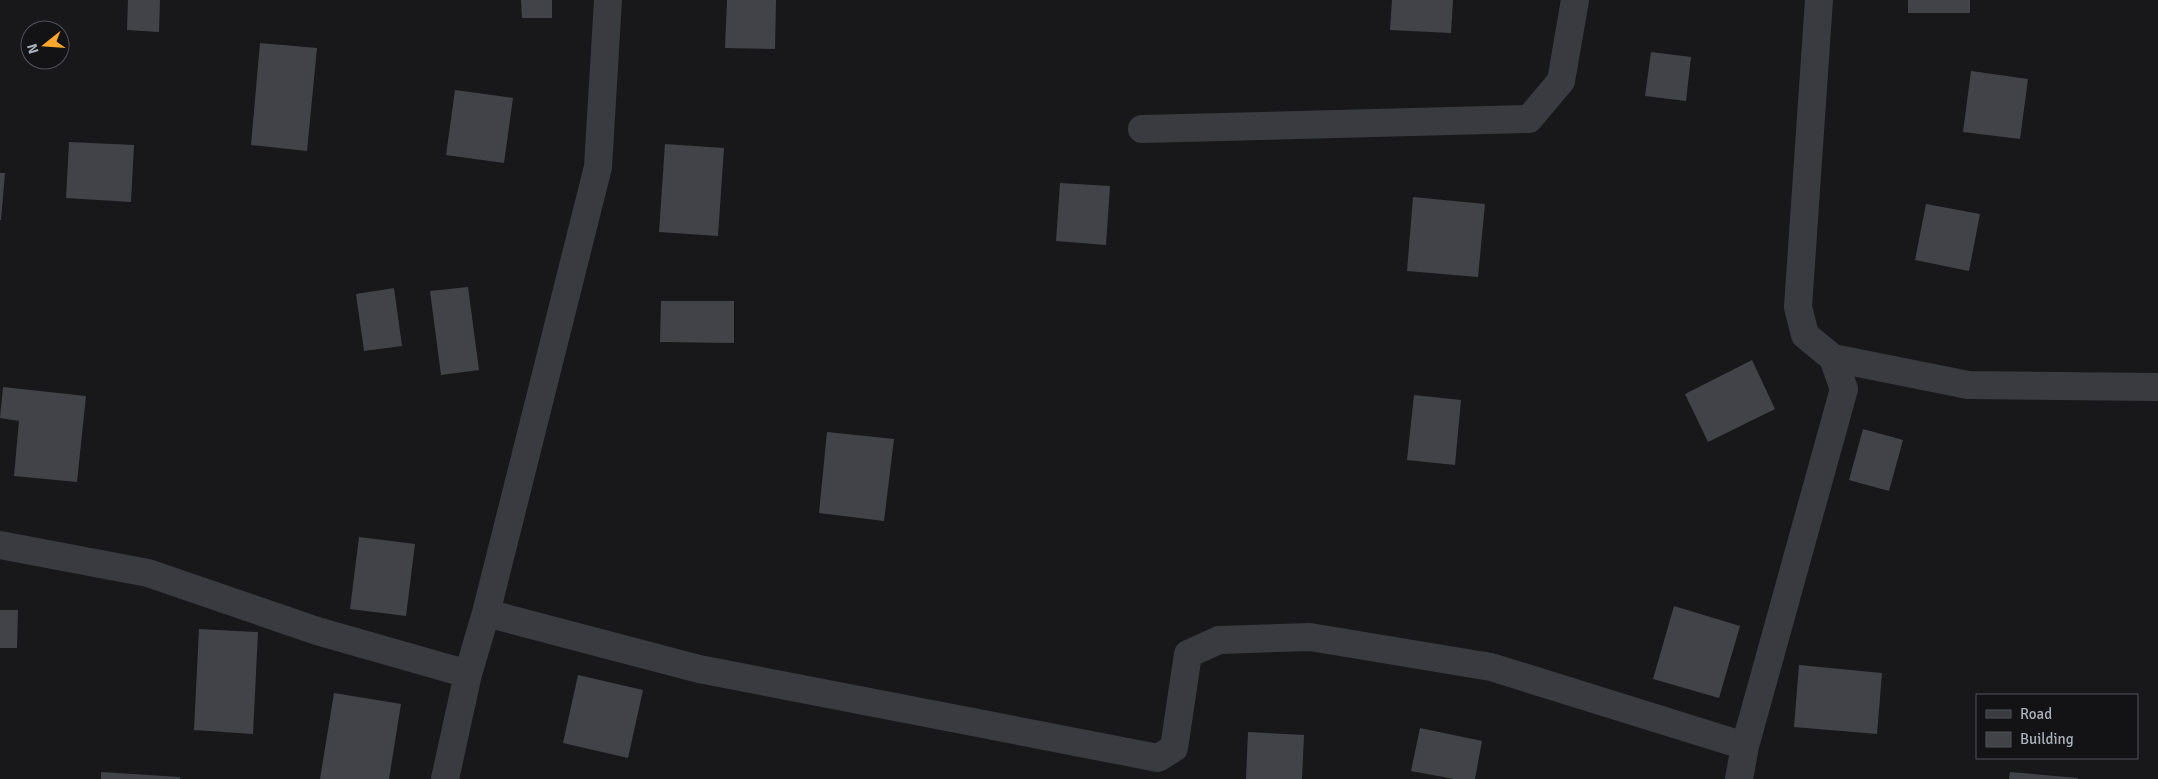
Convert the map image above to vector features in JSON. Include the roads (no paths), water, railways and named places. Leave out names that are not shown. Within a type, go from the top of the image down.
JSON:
[{"type":"street","points":[[445,779],[468,674],[486,613],[598,167],[608,0]]},
{"type":"street","points":[[1142,129],[1529,119],[1561,81],[1575,0]]},
{"type":"street","points":[[1819,0],[1798,307],[1805,335],[1833,358],[1968,385],[2158,387]]},
{"type":"street","points":[[1739,779],[1745,746],[1844,389],[1833,358]]},
{"type":"street","points":[[0,545],[148,574],[317,631],[468,674]]},
{"type":"street","points":[[486,613],[699,669],[1158,758],[1174,748],[1188,654],[1219,640],[1310,637],[1492,667],[1745,746]]}]
